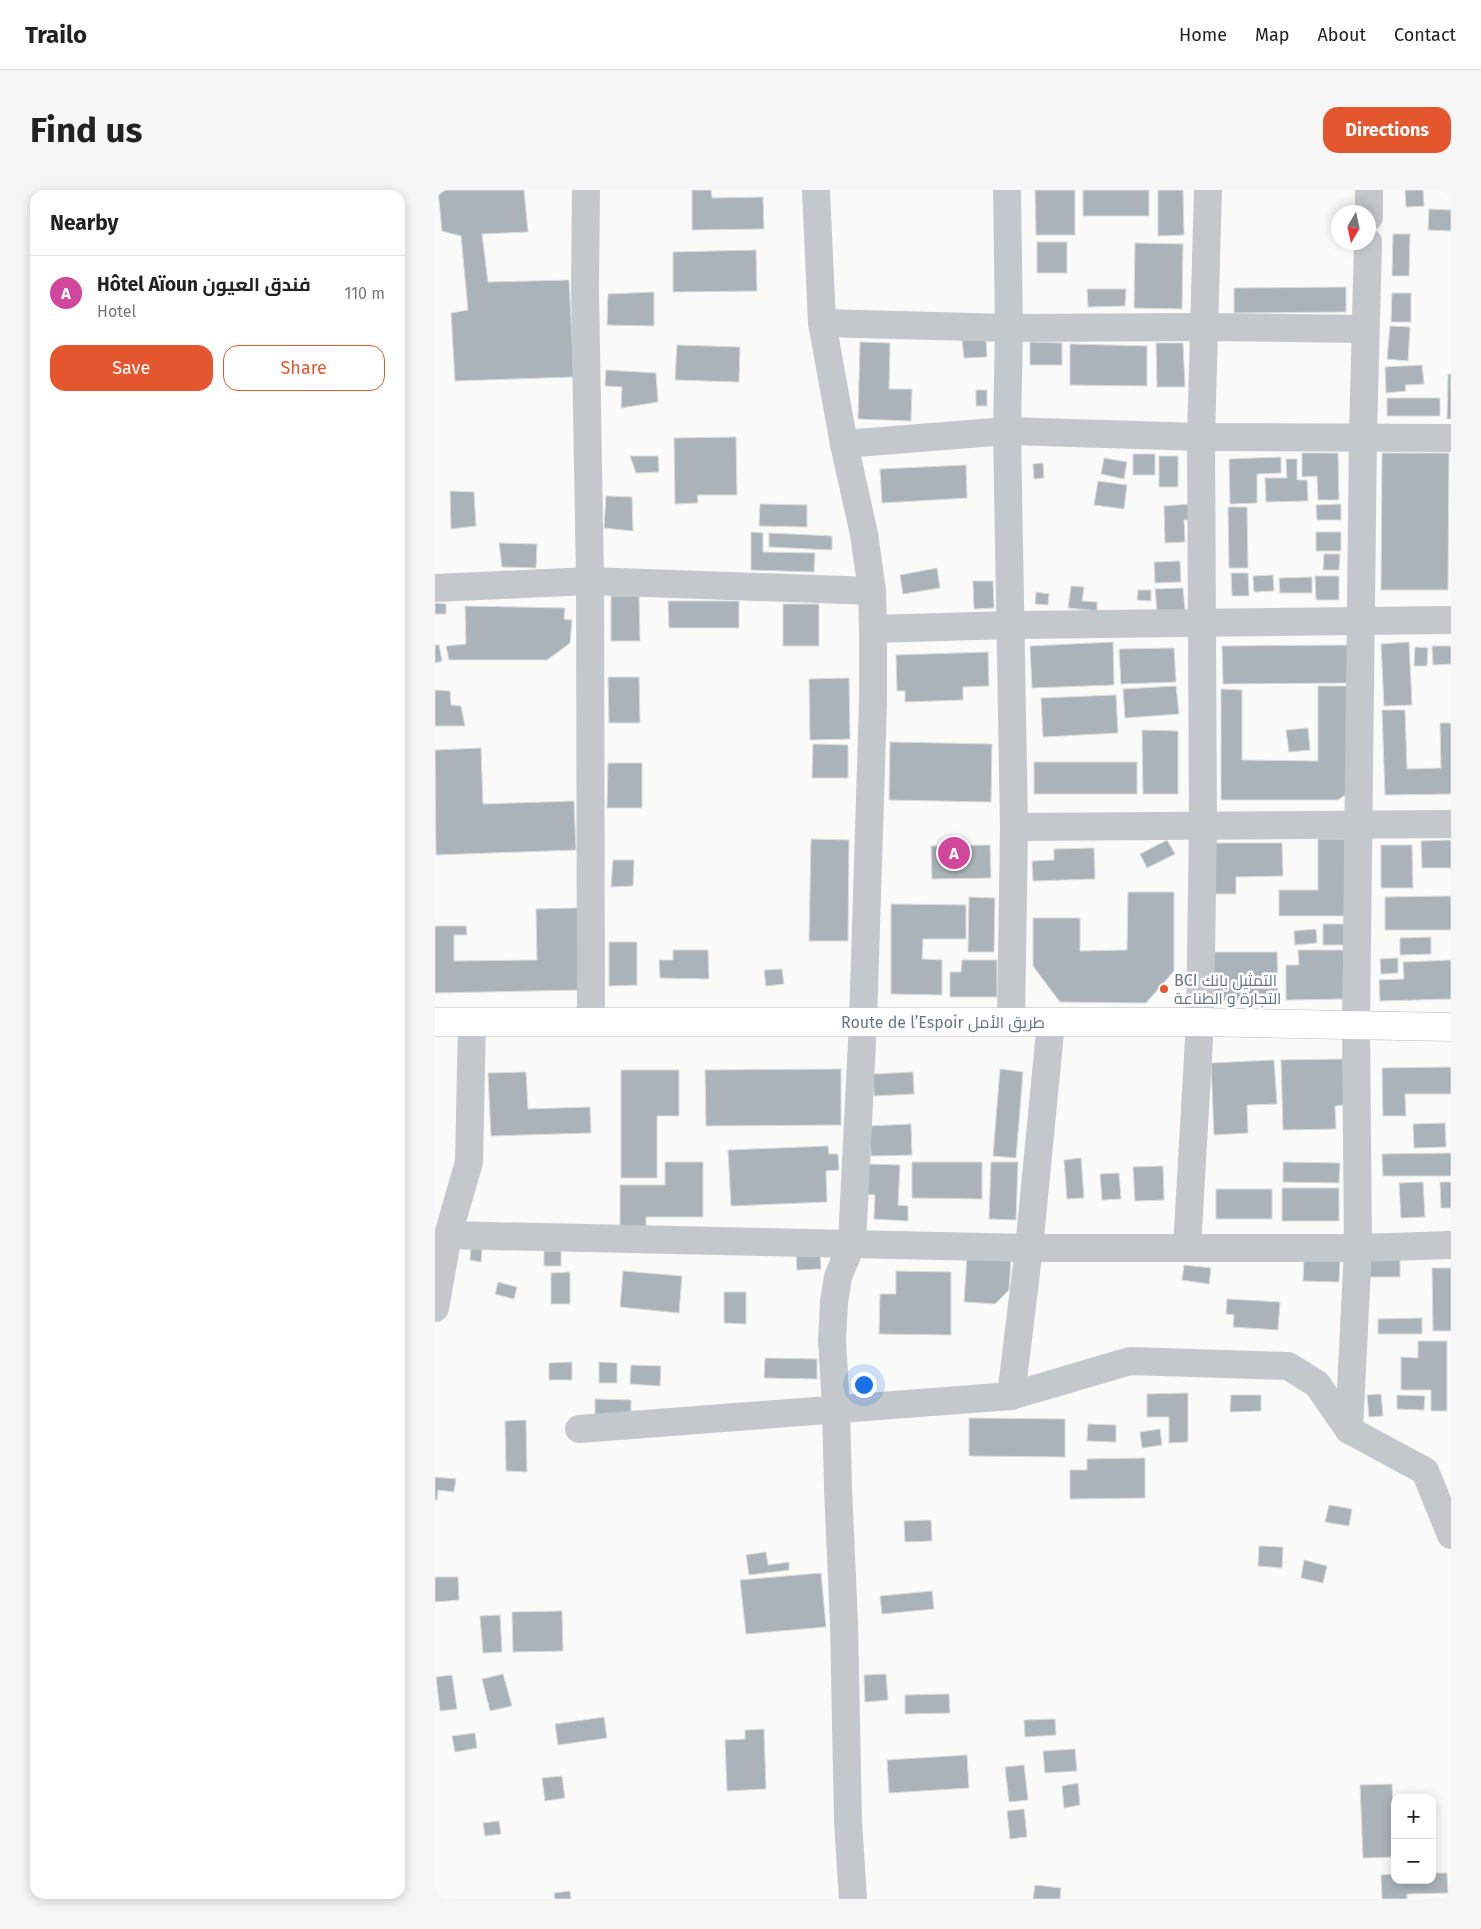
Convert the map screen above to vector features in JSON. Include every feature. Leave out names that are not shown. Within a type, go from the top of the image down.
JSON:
[{"type":"highway","name":"Route de l’Espoir طريق الأمل","points":[[435,1022],[1200,1022],[1451,1027]]},
{"type":"street","points":[[586,190],[585,290],[590,581],[591,1022]]},
{"type":"street","points":[[816,190],[822,323],[844,444],[864,534],[872,590],[873,630],[873,702],[863,1022],[853,1243],[838,1277],[834,1302],[832,1340],[837,1408],[848,1820],[853,1899]]},
{"type":"street","points":[[1007,190],[1009,328],[1007,431],[1014,827],[1011,1022]]},
{"type":"street","points":[[1187,1248],[1200,1022],[1203,826],[1201,437],[1208,190]]},
{"type":"street","points":[[1369,190],[1369,205]]},
{"type":"street","points":[[1349,1430],[1358,1248],[1356,1026],[1363,436],[1368,250]]},
{"type":"street","points":[[822,323],[1009,328],[1203,327],[1365,329]]},
{"type":"street","points":[[844,444],[1007,431],[1201,437],[1363,436],[1451,438]]},
{"type":"street","points":[[435,588],[590,581],[872,590]]},
{"type":"street","points":[[873,630],[1011,625],[1451,620]]},
{"type":"street","points":[[1014,827],[1451,824]]},
{"type":"street","points":[[435,1308],[448,1235],[469,1162],[472,1022]]},
{"type":"street","points":[[1011,1396],[1029,1248],[1051,1022]]},
{"type":"street","points":[[448,1235],[1029,1248],[1358,1248],[1451,1245]]},
{"type":"street","points":[[579,1429],[1011,1396],[1130,1361],[1288,1366],[1317,1384],[1349,1430],[1425,1471],[1451,1535]]},
{"type":"building","points":[[438,190],[524,190],[528,232],[482,234],[488,282],[569,280],[574,377],[455,381],[451,313],[468,310],[461,236],[442,231]]},
{"type":"building","points":[[692,190],[711,190],[712,198],[763,197],[764,229],[692,230]]},
{"type":"building","points":[[1035,190],[1075,190],[1075,235],[1036,235]]},
{"type":"building","points":[[1083,190],[1149,190],[1149,216],[1083,216]]},
{"type":"building","points":[[1158,190],[1183,190],[1184,235],[1158,236]]},
{"type":"building","points":[[1405,190],[1423,190],[1424,206],[1406,207]]},
{"type":"building","points":[[1429,209],[1451,210],[1451,231],[1428,230]]},
{"type":"building","points":[[1393,234],[1410,234],[1409,276],[1392,276]]},
{"type":"building","points":[[1037,242],[1067,242],[1067,273],[1037,273]]},
{"type":"building","points":[[1135,243],[1183,244],[1182,309],[1134,308]]},
{"type":"building","points":[[756,250],[757,291],[673,292],[673,252]]},
{"type":"building","points":[[1346,287],[1346,312],[1234,313],[1234,288]]},
{"type":"building","points":[[1087,289],[1126,289],[1125,306],[1088,307]]},
{"type":"building","points":[[654,292],[654,326],[607,325],[608,294]]},
{"type":"building","points":[[1392,293],[1411,293],[1411,322],[1391,322]]},
{"type":"building","points":[[1390,326],[1410,327],[1408,361],[1387,359]]},
{"type":"building","points":[[986,339],[987,357],[964,358],[962,340]]},
{"type":"building","points":[[860,342],[890,343],[889,389],[912,389],[911,421],[858,419]]},
{"type":"building","points":[[1030,342],[1062,343],[1062,365],[1030,365]]},
{"type":"building","points":[[1156,343],[1183,343],[1185,387],[1157,387]]},
{"type":"building","points":[[1070,344],[1147,346],[1147,386],[1070,385]]},
{"type":"building","points":[[677,345],[740,347],[739,382],[675,380]]},
{"type":"building","points":[[1422,365],[1424,384],[1405,385],[1406,391],[1386,393],[1385,367]]},
{"type":"building","points":[[606,370],[656,373],[658,402],[621,408],[622,387],[605,386]]},
{"type":"building","points":[[1448,374],[1451,374],[1451,419],[1447,419]]},
{"type":"building","points":[[976,390],[987,390],[987,406],[976,406]]},
{"type":"building","points":[[1387,398],[1440,398],[1440,416],[1387,416]]},
{"type":"building","points":[[736,437],[737,495],[697,495],[698,503],[675,504],[674,438]]},
{"type":"building","points":[[1302,453],[1338,453],[1339,500],[1318,500],[1317,476],[1302,477]]},
{"type":"building","points":[[1382,453],[1449,453],[1448,590],[1381,590]]},
{"type":"building","points":[[1133,454],[1155,454],[1155,475],[1133,475]]},
{"type":"building","points":[[630,456],[658,456],[659,472],[636,473]]},
{"type":"building","points":[[1159,456],[1178,456],[1178,487],[1159,487]]},
{"type":"building","points":[[1281,457],[1281,473],[1257,474],[1257,503],[1230,504],[1229,459]]},
{"type":"building","points":[[1104,458],[1127,462],[1124,479],[1101,474]]},
{"type":"building","points":[[1286,459],[1297,459],[1297,480],[1307,480],[1308,501],[1266,502],[1265,478],[1287,478]]},
{"type":"building","points":[[1043,463],[1044,478],[1034,479],[1033,464]]},
{"type":"building","points":[[966,465],[967,498],[882,503],[880,469]]},
{"type":"building","points":[[1098,481],[1127,485],[1124,509],[1094,505]]},
{"type":"building","points":[[450,491],[474,492],[476,526],[451,529]]},
{"type":"building","points":[[606,496],[632,497],[633,531],[604,528]]},
{"type":"building","points":[[760,504],[807,505],[807,527],[759,526]]},
{"type":"building","points":[[1190,504],[1190,520],[1184,520],[1185,542],[1165,543],[1164,506]]},
{"type":"building","points":[[1341,504],[1341,520],[1317,520],[1316,505]]},
{"type":"building","points":[[1228,507],[1247,507],[1248,568],[1229,568]]},
{"type":"building","points":[[751,532],[763,533],[763,552],[815,553],[814,572],[751,570]]},
{"type":"building","points":[[1316,532],[1341,532],[1341,551],[1316,551]]},
{"type":"building","points":[[769,533],[832,536],[832,550],[769,547]]},
{"type":"building","points":[[499,543],[537,544],[536,568],[502,567]]},
{"type":"building","points":[[1324,554],[1340,554],[1339,570],[1323,570]]},
{"type":"building","points":[[1180,561],[1181,582],[1155,583],[1154,562]]},
{"type":"building","points":[[937,568],[940,588],[903,594],[900,575]]},
{"type":"building","points":[[1231,573],[1248,573],[1249,596],[1232,596]]},
{"type":"building","points":[[1273,575],[1274,591],[1254,592],[1253,576]]},
{"type":"building","points":[[1315,576],[1339,576],[1339,600],[1316,600]]},
{"type":"building","points":[[1312,577],[1312,593],[1280,593],[1279,578]]},
{"type":"building","points":[[973,581],[993,581],[994,608],[974,609]]},
{"type":"building","points":[[1071,586],[1084,587],[1082,601],[1097,602],[1097,611],[1068,608]]},
{"type":"building","points":[[1183,588],[1185,610],[1157,612],[1155,589]]},
{"type":"building","points":[[1138,590],[1151,590],[1151,601],[1137,600]]},
{"type":"building","points":[[1036,592],[1049,594],[1048,605],[1035,604]]},
{"type":"building","points":[[611,596],[639,596],[640,641],[611,641]]},
{"type":"building","points":[[668,601],[739,601],[739,628],[669,628]]},
{"type":"building","points":[[435,603],[446,604],[446,614],[435,614]]},
{"type":"building","points":[[783,604],[819,604],[819,646],[783,646]]},
{"type":"building","points":[[465,606],[565,608],[564,619],[572,620],[570,643],[547,660],[449,660],[446,646],[466,644]]},
{"type":"building","points":[[1113,642],[1114,685],[1032,688],[1030,646]]},
{"type":"building","points":[[1409,642],[1412,705],[1384,706],[1381,644]]},
{"type":"building","points":[[435,645],[439,645],[442,661],[435,663]]},
{"type":"building","points":[[1348,645],[1348,683],[1223,684],[1222,646]]},
{"type":"building","points":[[1432,646],[1451,646],[1451,664],[1433,665]]},
{"type":"building","points":[[1415,647],[1428,648],[1427,666],[1414,666]]},
{"type":"building","points":[[1174,648],[1176,682],[1121,684],[1119,649]]},
{"type":"building","points":[[988,652],[989,686],[963,687],[963,700],[905,702],[905,691],[897,691],[896,655]]},
{"type":"building","points":[[608,677],[639,677],[640,723],[609,723]]},
{"type":"building","points":[[849,678],[850,739],[810,740],[809,679]]},
{"type":"building","points":[[1176,686],[1179,714],[1125,718],[1123,689]]},
{"type":"building","points":[[1318,686],[1348,686],[1349,792],[1338,800],[1221,800],[1221,689],[1242,690],[1242,760],[1318,761]]},
{"type":"building","points":[[435,690],[450,691],[451,705],[461,706],[465,726],[435,726]]},
{"type":"building","points":[[1116,695],[1118,733],[1043,737],[1041,698]]},
{"type":"building","points":[[1382,710],[1405,710],[1407,769],[1441,768],[1440,723],[1451,723],[1451,794],[1385,795]]},
{"type":"building","points":[[1308,728],[1310,750],[1289,752],[1286,730]]},
{"type":"building","points":[[1142,730],[1178,731],[1178,794],[1143,794]]},
{"type":"building","points":[[890,742],[992,744],[991,802],[889,800]]},
{"type":"building","points":[[813,744],[848,745],[848,778],[812,778]]},
{"type":"building","points":[[481,748],[483,804],[574,801],[576,850],[436,855],[435,750]]},
{"type":"building","points":[[1034,762],[1137,762],[1137,794],[1034,794]]},
{"type":"building","points":[[608,763],[642,763],[642,808],[607,808]]},
{"type":"building","points":[[811,839],[849,840],[848,941],[809,941]]},
{"type":"building","points":[[1318,839],[1345,839],[1345,916],[1279,916],[1279,890],[1318,890]]},
{"type":"building","points":[[1167,840],[1175,854],[1147,868],[1140,854]]},
{"type":"building","points":[[1451,840],[1451,868],[1422,868],[1421,841]]},
{"type":"building","points":[[1212,843],[1282,843],[1283,876],[1236,877],[1236,894],[1212,894]]},
{"type":"building","points":[[990,845],[991,878],[932,879],[931,846]]},
{"type":"building","points":[[1381,845],[1412,845],[1413,888],[1381,888]]},
{"type":"building","points":[[1094,848],[1095,879],[1033,881],[1032,861],[1054,860],[1054,849]]},
{"type":"building","points":[[613,860],[634,860],[633,886],[611,887]]},
{"type":"building","points":[[1128,892],[1174,892],[1174,971],[1146,1003],[1060,1002],[1033,966],[1033,918],[1080,918],[1080,951],[1127,950]]},
{"type":"building","points":[[1451,896],[1451,930],[1385,930],[1385,897]]},
{"type":"building","points":[[969,897],[995,898],[994,952],[968,952]]},
{"type":"building","points":[[891,904],[966,905],[966,939],[923,939],[922,959],[942,960],[942,995],[891,994]]},
{"type":"building","points":[[578,908],[580,990],[435,993],[435,926],[466,926],[467,935],[454,935],[454,961],[537,960],[536,909]]},
{"type":"building","points":[[1323,924],[1344,924],[1344,945],[1323,945]]},
{"type":"building","points":[[1316,929],[1317,943],[1295,945],[1294,931]]},
{"type":"building","points":[[1431,937],[1431,954],[1400,955],[1400,938]]},
{"type":"building","points":[[609,942],[637,942],[637,985],[609,986]]},
{"type":"building","points":[[673,950],[708,950],[709,979],[660,978],[659,960],[673,960]]},
{"type":"building","points":[[1298,950],[1344,950],[1345,999],[1286,1000],[1286,965],[1299,965]]},
{"type":"building","points":[[1211,952],[1277,952],[1278,1000],[1211,1001]]},
{"type":"building","points":[[1398,958],[1398,973],[1381,974],[1380,959]]},
{"type":"building","points":[[962,960],[997,960],[997,997],[950,997],[950,972],[961,972]]},
{"type":"building","points":[[1451,960],[1451,999],[1380,1001],[1379,980],[1404,979],[1403,962]]},
{"type":"building","points":[[782,969],[784,984],[766,986],[764,970]]},
{"type":"building","points":[[1343,1059],[1344,1105],[1335,1106],[1336,1129],[1283,1130],[1281,1060]]},
{"type":"building","points":[[1274,1060],[1277,1104],[1247,1105],[1248,1133],[1214,1135],[1211,1063]]},
{"type":"building","points":[[1451,1067],[1451,1094],[1405,1094],[1406,1116],[1383,1116],[1382,1068]]},
{"type":"building","points":[[841,1069],[841,1125],[706,1126],[705,1070]]},
{"type":"building","points":[[1000,1069],[1023,1072],[1016,1158],[993,1156]]},
{"type":"building","points":[[621,1070],[679,1070],[679,1116],[657,1116],[657,1178],[621,1178]]},
{"type":"building","points":[[526,1072],[528,1109],[590,1107],[591,1133],[491,1136],[488,1073]]},
{"type":"building","points":[[913,1072],[914,1094],[874,1096],[873,1074]]},
{"type":"building","points":[[1445,1123],[1446,1147],[1414,1148],[1413,1124]]},
{"type":"building","points":[[911,1124],[912,1155],[871,1156],[869,1126]]},
{"type":"building","points":[[828,1146],[829,1154],[838,1154],[839,1170],[826,1171],[827,1202],[731,1206],[728,1150]]},
{"type":"building","points":[[1451,1153],[1451,1176],[1383,1176],[1382,1154]]},
{"type":"building","points":[[1081,1158],[1084,1198],[1067,1199],[1064,1160]]},
{"type":"building","points":[[665,1162],[703,1162],[703,1217],[646,1217],[646,1229],[620,1229],[620,1185],[665,1185]]},
{"type":"building","points":[[912,1162],[982,1162],[982,1199],[912,1198]]},
{"type":"building","points":[[991,1162],[1018,1162],[1016,1220],[989,1219]]},
{"type":"building","points":[[1283,1162],[1340,1163],[1339,1183],[1283,1182]]},
{"type":"building","points":[[865,1164],[900,1165],[898,1205],[908,1206],[908,1221],[874,1219],[875,1195],[864,1194]]},
{"type":"building","points":[[1163,1166],[1164,1200],[1135,1201],[1133,1167]]},
{"type":"building","points":[[1119,1173],[1121,1199],[1102,1200],[1100,1174]]},
{"type":"building","points":[[1423,1182],[1425,1217],[1401,1218],[1399,1183]]},
{"type":"building","points":[[1440,1182],[1451,1182],[1451,1208],[1441,1208]]},
{"type":"building","points":[[1282,1188],[1339,1188],[1339,1221],[1282,1221]]},
{"type":"building","points":[[1216,1189],[1272,1189],[1272,1219],[1216,1219]]},
{"type":"building","points":[[471,1248],[482,1249],[481,1262],[470,1260]]},
{"type":"building","points":[[820,1250],[821,1269],[797,1270],[796,1251]]},
{"type":"building","points":[[544,1251],[561,1251],[561,1266],[544,1266]]},
{"type":"building","points":[[967,1256],[1011,1259],[1009,1290],[995,1304],[964,1302]]},
{"type":"building","points":[[1304,1257],[1340,1258],[1339,1282],[1303,1281]]},
{"type":"building","points":[[1400,1259],[1400,1277],[1369,1277],[1368,1260]]},
{"type":"building","points":[[1184,1265],[1211,1268],[1209,1284],[1182,1280]]},
{"type":"building","points":[[1432,1268],[1451,1268],[1451,1331],[1433,1331]]},
{"type":"building","points":[[623,1271],[682,1276],[679,1313],[620,1307]]},
{"type":"building","points":[[896,1271],[951,1272],[951,1335],[879,1334],[880,1294],[896,1294]]},
{"type":"building","points":[[570,1272],[570,1304],[551,1304],[551,1273]]},
{"type":"building","points":[[498,1282],[517,1287],[514,1299],[495,1294]]},
{"type":"building","points":[[724,1292],[746,1292],[746,1324],[724,1323]]},
{"type":"building","points":[[1227,1299],[1280,1302],[1278,1330],[1233,1327],[1234,1315],[1226,1314]]},
{"type":"building","points":[[1422,1318],[1422,1334],[1378,1334],[1378,1319]]},
{"type":"building","points":[[1418,1341],[1447,1341],[1447,1411],[1431,1411],[1431,1390],[1401,1390],[1401,1357],[1418,1358]]},
{"type":"building","points":[[765,1358],[817,1359],[817,1379],[764,1378]]},
{"type":"building","points":[[572,1362],[572,1380],[549,1380],[549,1363]]},
{"type":"building","points":[[599,1362],[617,1363],[617,1383],[599,1383]]},
{"type":"building","points":[[631,1365],[661,1366],[660,1386],[630,1384]]},
{"type":"building","points":[[1188,1393],[1188,1442],[1169,1443],[1169,1417],[1147,1417],[1147,1394]]},
{"type":"building","points":[[1381,1394],[1383,1416],[1369,1417],[1367,1395]]},
{"type":"building","points":[[1231,1395],[1261,1395],[1261,1411],[1230,1412]]},
{"type":"building","points":[[1397,1395],[1425,1396],[1424,1410],[1397,1409]]},
{"type":"building","points":[[595,1399],[631,1400],[631,1415],[595,1415]]},
{"type":"building","points":[[969,1418],[1065,1419],[1065,1457],[969,1456]]},
{"type":"building","points":[[526,1420],[527,1472],[506,1471],[505,1421]]},
{"type":"building","points":[[1088,1424],[1116,1425],[1116,1442],[1087,1441]]},
{"type":"building","points":[[1160,1429],[1162,1445],[1142,1448],[1140,1432]]},
{"type":"building","points":[[1145,1458],[1145,1498],[1070,1499],[1070,1470],[1087,1470],[1087,1459]]},
{"type":"building","points":[[435,1477],[456,1479],[454,1492],[438,1490],[437,1500],[435,1500]]},
{"type":"building","points":[[1329,1505],[1352,1509],[1349,1526],[1325,1522]]},
{"type":"building","points":[[931,1520],[932,1541],[905,1542],[904,1521]]},
{"type":"building","points":[[1259,1546],[1283,1547],[1282,1568],[1258,1566]]},
{"type":"building","points":[[766,1552],[768,1565],[789,1562],[789,1570],[749,1575],[746,1555]]},
{"type":"building","points":[[1304,1560],[1327,1566],[1323,1583],[1301,1578]]},
{"type":"building","points":[[821,1573],[826,1627],[746,1634],[740,1580]]},
{"type":"building","points":[[435,1577],[458,1577],[459,1600],[435,1602]]},
{"type":"building","points":[[932,1591],[934,1609],[882,1614],[880,1596]]},
{"type":"building","points":[[562,1611],[563,1651],[513,1652],[512,1612]]},
{"type":"building","points":[[500,1615],[502,1652],[483,1653],[480,1616]]},
{"type":"building","points":[[503,1674],[512,1706],[490,1711],[482,1679]]},
{"type":"building","points":[[886,1674],[888,1700],[865,1702],[864,1675]]},
{"type":"building","points":[[452,1675],[457,1709],[440,1711],[436,1677]]},
{"type":"building","points":[[949,1694],[950,1713],[905,1714],[905,1695]]},
{"type":"building","points":[[604,1717],[607,1738],[558,1745],[555,1724]]},
{"type":"building","points":[[1055,1719],[1056,1735],[1025,1737],[1024,1720]]},
{"type":"building","points":[[764,1729],[766,1789],[727,1791],[725,1740],[745,1739],[745,1730]]},
{"type":"building","points":[[475,1733],[477,1748],[455,1752],[452,1736]]},
{"type":"building","points":[[1075,1749],[1077,1771],[1045,1773],[1043,1751]]},
{"type":"building","points":[[967,1755],[969,1788],[889,1793],[887,1760]]},
{"type":"building","points":[[1024,1765],[1028,1800],[1009,1802],[1005,1767]]},
{"type":"building","points":[[562,1776],[565,1798],[545,1801],[542,1778]]},
{"type":"building","points":[[1078,1783],[1080,1805],[1064,1808],[1062,1786]]},
{"type":"building","points":[[1392,1784],[1391,1857],[1363,1858],[1360,1785]]},
{"type":"building","points":[[1024,1809],[1027,1837],[1010,1839],[1007,1811]]},
{"type":"building","points":[[499,1821],[501,1834],[485,1836],[483,1823]]},
{"type":"building","points":[[1436,1873],[1447,1873],[1448,1893],[1407,1894],[1407,1899],[1382,1899],[1381,1875],[1391,1874],[1391,1884],[1436,1884]]},
{"type":"building","points":[[1035,1885],[1061,1888],[1060,1899],[1033,1899]]},
{"type":"building","points":[[570,1891],[571,1899],[555,1899],[554,1893]]},
{"type":"place","name":"Hôtel Aïoun فندق العيون","points":[[954,853]]},
{"type":"place","name":"BCI التمثيل بانك التجارة و الطناعة","points":[[1164,989]]}]
